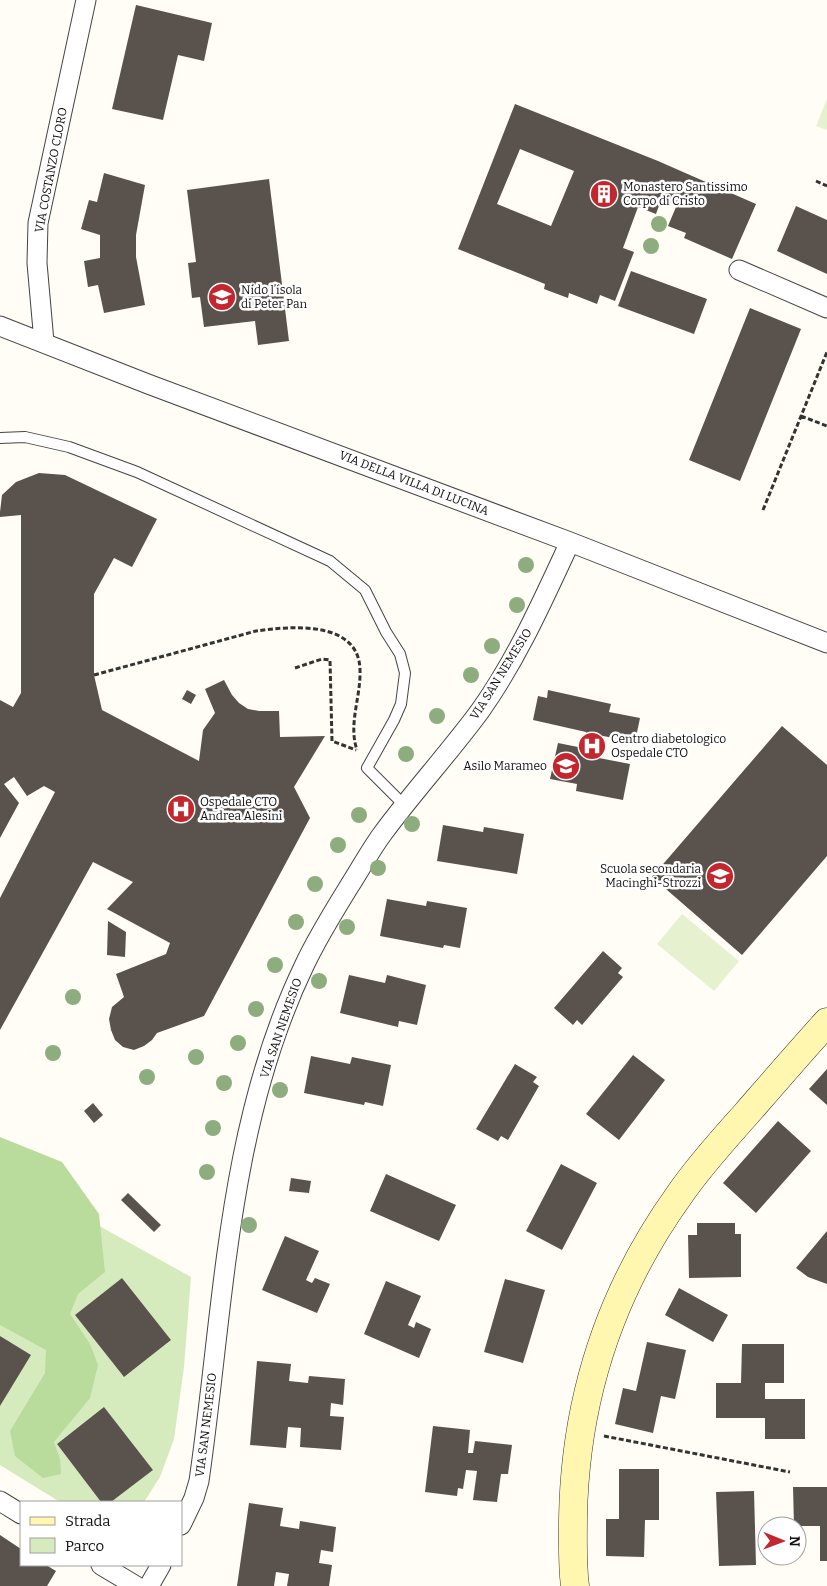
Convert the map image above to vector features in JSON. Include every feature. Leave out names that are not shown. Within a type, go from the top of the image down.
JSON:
[{"type":"street","name":"VIA COSTANZO CLORO","points":[[44,342],[37,263],[38,223],[86,0]]},
{"type":"street","points":[[738,270],[827,308]]},
{"type":"street","name":"VIA DELLA VILLA DI LUCINA","points":[[0,326],[148,384],[570,542],[827,643]]},
{"type":"street","name":"VIA SAN NEMESIO","points":[[182,1522],[194,1498],[199,1481],[222,1282],[243,1154],[271,1050],[287,1004],[316,941],[382,834],[480,710],[498,681],[533,621],[570,542]]},
{"type":"street","points":[[575,1586],[572,1558],[577,1447],[601,1345],[619,1299],[646,1246],[679,1194],[708,1156],[827,1022]]},
{"type":"street","points":[[0,1501],[20,1513]]},
{"type":"street","points":[[149,1586],[159,1566]]},
{"type":"street","points":[[108,1575],[136,1586]]},
{"type":"lane","points":[[0,438],[25,437],[69,447],[137,472],[330,561],[365,590],[386,632],[400,654],[405,673],[401,704],[367,768],[404,805]]},
{"type":"path","points":[[816,181],[827,186]]},
{"type":"path","points":[[763,510],[827,352]]},
{"type":"path","points":[[801,416],[827,426]]},
{"type":"path","points":[[94,675],[256,631],[283,627],[318,629],[340,636],[352,645],[358,654],[360,670],[353,738],[367,768]]},
{"type":"path","points":[[295,668],[322,659],[330,660],[332,741],[357,750]]},
{"type":"path","points":[[613,1438],[790,1472]]},
{"type":"green space","points":[[827,99],[827,130],[816,126]]},
{"type":"green space","points":[[682,914],[739,961],[714,991],[657,944]]},
{"type":"green space","points":[[0,1137],[62,1162],[99,1214],[105,1272],[78,1294],[70,1314],[90,1344],[98,1365],[90,1398],[54,1442],[60,1459],[61,1474],[43,1478],[15,1456],[10,1431],[45,1373],[46,1350],[0,1325]]},
{"type":"green space","points":[[0,1176],[13,1178],[191,1277],[184,1367],[174,1439],[160,1477],[145,1501],[112,1501],[153,1470],[104,1408],[57,1444],[100,1501],[58,1501],[0,1465],[0,1406],[30,1355],[0,1336]],"holes":[[[122,1278],[171,1340],[124,1377],[75,1315]]]},
{"type":"building","points":[[136,5],[212,23],[204,61],[178,55],[163,120],[112,109]]},
{"type":"building","name":"Monastero Santissimo Corpo di Cristo","points":[[515,104],[658,161],[756,204],[732,259],[684,238],[686,233],[668,226],[676,207],[661,200],[656,214],[638,207],[623,248],[634,252],[615,301],[600,295],[597,304],[569,293],[568,298],[544,289],[545,284],[458,249]],"holes":[[[520,149],[574,171],[551,226],[497,204]]]},
{"type":"building","points":[[104,173],[145,185],[136,235],[136,257],[145,305],[104,313],[98,285],[88,287],[84,261],[100,258],[100,235],[81,229],[89,200],[97,202]]},
{"type":"building","points":[[269,179],[289,341],[258,345],[255,321],[204,327],[200,297],[192,298],[188,263],[196,262],[187,190]]},
{"type":"building","points":[[796,206],[827,220],[827,274],[777,251]]},
{"type":"building","points":[[631,271],[707,299],[694,334],[618,306]]},
{"type":"building","points":[[750,308],[801,329],[740,481],[689,460]]},
{"type":"building","points":[[39,473],[65,475],[157,519],[132,567],[114,558],[94,594],[94,675],[102,710],[199,761],[203,730],[215,713],[205,689],[224,680],[232,695],[248,709],[279,711],[280,737],[325,736],[294,787],[310,818],[204,1016],[157,1033],[144,1046],[134,1050],[123,1047],[115,1040],[111,1030],[109,1019],[112,1007],[124,997],[116,974],[166,954],[170,943],[107,909],[133,882],[93,862],[0,1030],[0,898],[55,792],[44,786],[27,796],[14,777],[4,784],[19,803],[0,838],[0,700],[13,707],[21,693],[21,515],[0,517],[0,512],[2,495],[16,482]]},
{"type":"building","points":[[187,690],[196,695],[191,704],[182,699]]},
{"type":"building","name":"Centro diabetologico Ospedale CTO","points":[[548,690],[611,704],[609,712],[640,718],[635,742],[603,736],[599,758],[630,764],[623,800],[576,791],[577,784],[550,779],[558,743],[583,748],[586,732],[533,720],[538,696],[547,698]]},
{"type":"building","points":[[782,726],[827,765],[827,856],[742,955],[652,877]]},
{"type":"building","points":[[443,825],[483,832],[484,827],[524,834],[517,874],[437,861]]},
{"type":"building","points":[[387,899],[426,906],[427,901],[467,908],[460,948],[444,945],[443,948],[380,936]]},
{"type":"building","points":[[108,921],[126,932],[125,957],[107,955]]},
{"type":"building","points":[[603,951],[622,968],[618,973],[623,977],[582,1025],[577,1020],[573,1025],[554,1008]]},
{"type":"building","points":[[349,975],[385,983],[387,975],[426,985],[417,1025],[399,1021],[398,1027],[340,1013]]},
{"type":"building","points":[[633,1055],[665,1080],[619,1140],[586,1114]]},
{"type":"building","points":[[311,1056],[350,1064],[352,1057],[391,1065],[383,1106],[365,1102],[364,1105],[304,1093]]},
{"type":"building","points":[[515,1064],[537,1077],[533,1082],[539,1086],[508,1140],[501,1136],[498,1141],[476,1129]]},
{"type":"building","points":[[827,1069],[827,1105],[809,1089]]},
{"type":"building","points":[[93,1103],[103,1115],[94,1123],[84,1111]]},
{"type":"building","points":[[778,1121],[811,1151],[756,1213],[723,1183]]},
{"type":"building","points":[[561,1164],[597,1183],[562,1250],[526,1231]]},
{"type":"building","points":[[386,1174],[456,1205],[439,1241],[370,1211]]},
{"type":"building","points":[[291,1178],[311,1181],[309,1193],[289,1191]]},
{"type":"building","points":[[128,1193],[161,1225],[154,1232],[121,1200]]},
{"type":"building","points":[[697,1223],[735,1223],[735,1234],[741,1234],[741,1277],[689,1278],[688,1235],[697,1235]]},
{"type":"building","points":[[827,1231],[827,1284],[808,1277],[796,1268]]},
{"type":"building","points":[[285,1236],[319,1251],[306,1280],[312,1283],[315,1278],[330,1284],[317,1313],[262,1290]]},
{"type":"building","points":[[122,1278],[171,1340],[124,1377],[75,1315]]},
{"type":"building","points":[[505,1279],[545,1290],[523,1363],[484,1352]]},
{"type":"building","points":[[386,1281],[421,1296],[408,1325],[414,1328],[416,1322],[431,1329],[419,1358],[364,1334]]},
{"type":"building","points":[[679,1288],[728,1315],[713,1342],[665,1315]]},
{"type":"building","points":[[0,1336],[31,1355],[0,1406]]},
{"type":"building","points":[[647,1342],[686,1350],[675,1399],[661,1396],[653,1433],[615,1424],[623,1388],[636,1391]]},
{"type":"building","points":[[742,1344],[784,1344],[784,1383],[765,1383],[765,1399],[805,1399],[805,1439],[765,1439],[765,1418],[716,1418],[716,1383],[741,1383]]},
{"type":"building","points":[[257,1361],[291,1364],[289,1381],[308,1383],[309,1376],[345,1379],[343,1405],[331,1403],[330,1416],[344,1417],[341,1450],[300,1447],[301,1428],[288,1427],[286,1448],[250,1445]]},
{"type":"building","points":[[104,1407],[153,1470],[112,1501],[100,1501],[57,1444]]},
{"type":"building","points":[[433,1426],[470,1430],[468,1453],[473,1453],[475,1441],[512,1445],[508,1474],[501,1474],[497,1502],[473,1500],[477,1471],[466,1470],[463,1489],[458,1488],[457,1496],[425,1492]]},
{"type":"building","points":[[619,1469],[659,1469],[659,1520],[645,1520],[644,1557],[606,1556],[606,1519],[619,1519]]},
{"type":"building","points":[[793,1487],[827,1487],[827,1561],[820,1561],[820,1526],[807,1526],[807,1516],[794,1516]]},
{"type":"building","points":[[754,1491],[756,1565],[719,1566],[716,1492]]},
{"type":"building","points":[[249,1503],[283,1508],[280,1526],[299,1529],[300,1521],[336,1527],[333,1552],[321,1550],[319,1563],[332,1565],[329,1586],[287,1586],[289,1574],[276,1572],[274,1586],[237,1586]]},
{"type":"building","points":[[0,1535],[20,1548],[20,1566],[48,1566],[56,1571],[47,1586],[0,1586]]},
{"type":"place","name":"Monastero Santissimo Corpo di Cristo","points":[[604,194]]},
{"type":"place","name":"Nido l’isola di Peter Pan","points":[[222,297]]},
{"type":"place","name":"Centro diabetologico Ospedale CTO","points":[[592,746]]},
{"type":"place","name":"Asilo Marameo","points":[[566,766]]},
{"type":"place","name":"Ospedale CTO Andrea Alesini","points":[[181,809]]},
{"type":"place","name":"Scuola secondaria Macinghi-Strozzi","points":[[720,876]]}]
